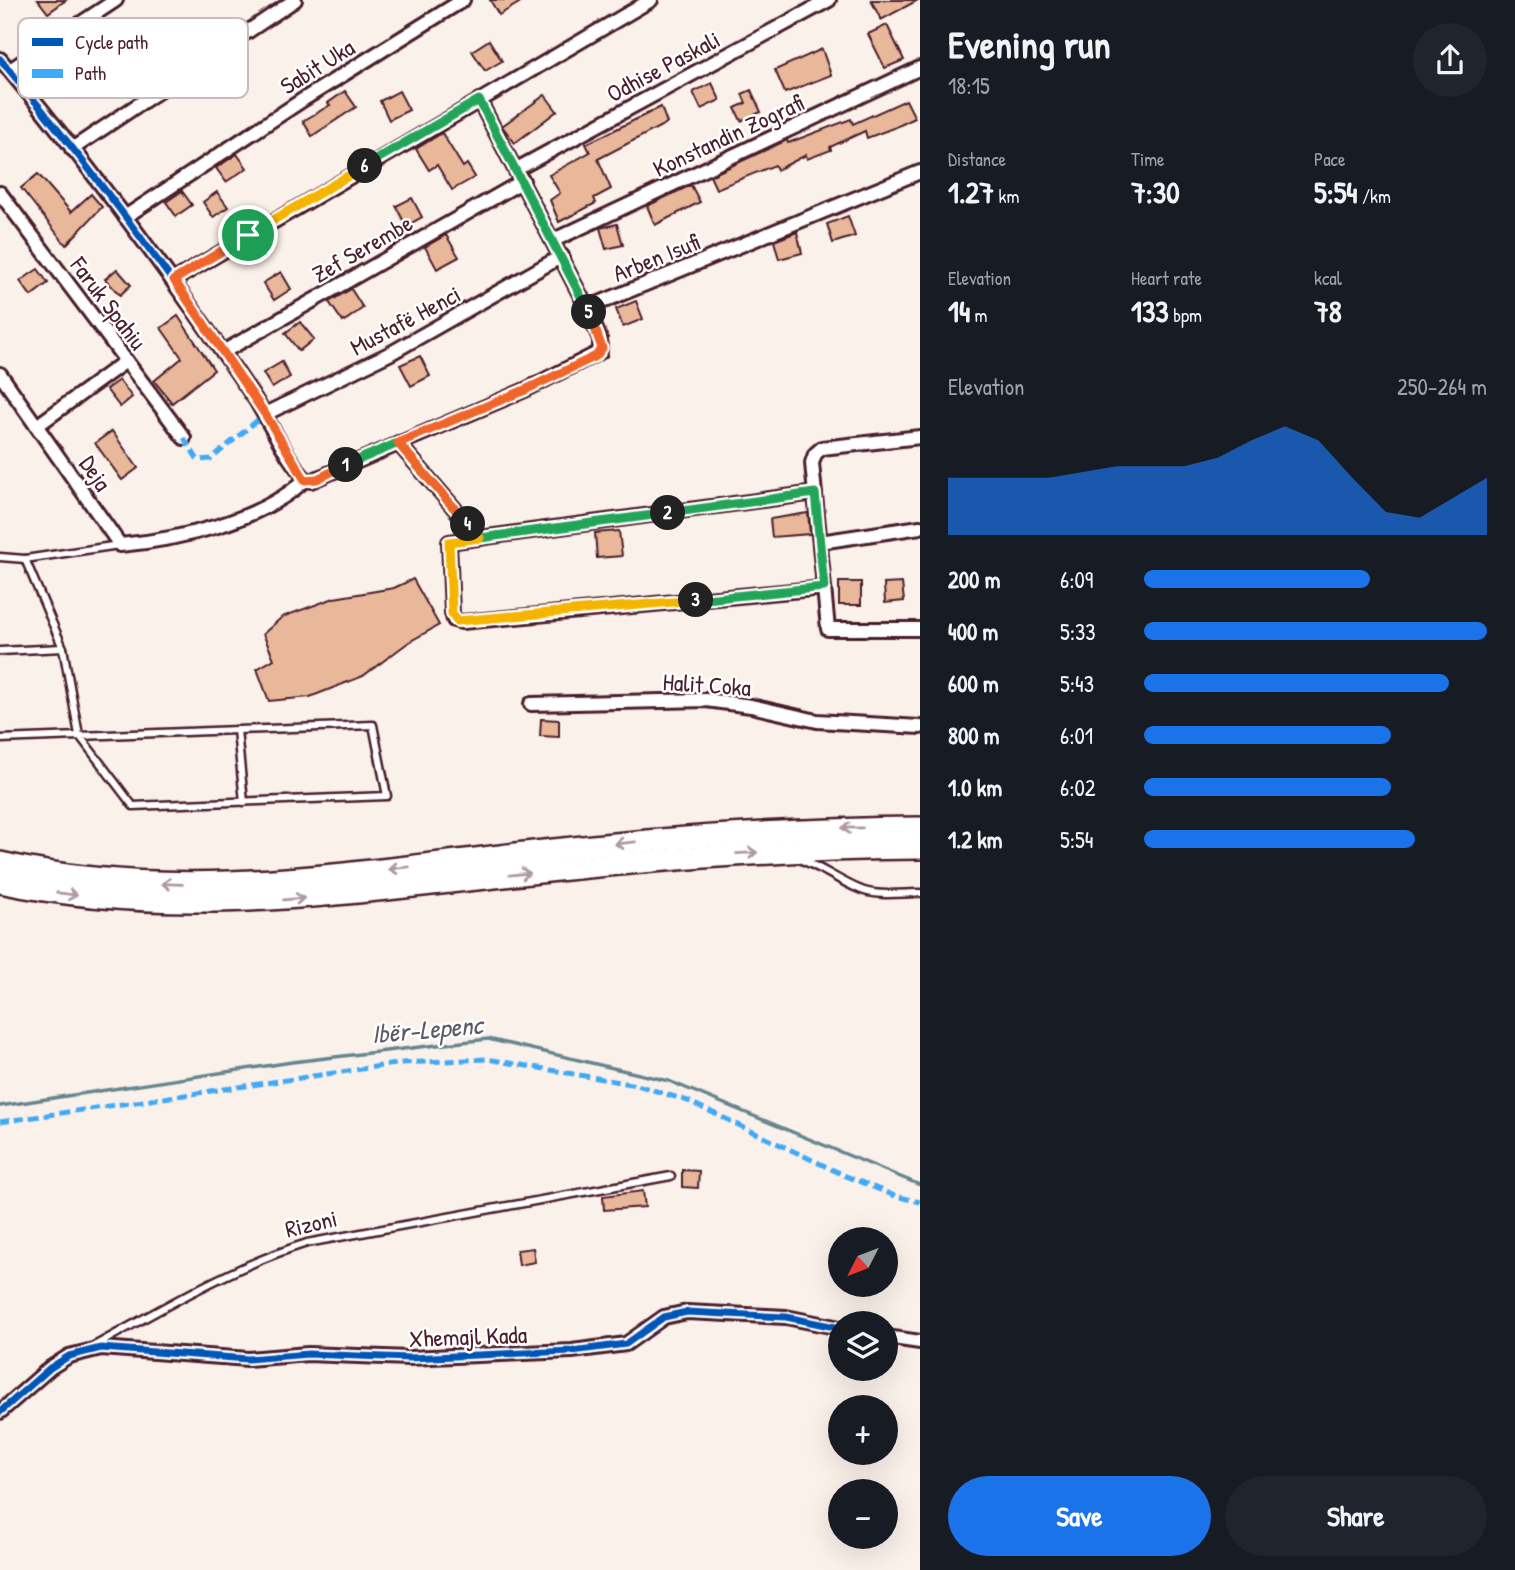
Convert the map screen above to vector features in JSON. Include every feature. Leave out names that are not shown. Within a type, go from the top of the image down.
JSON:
[{"type":"highway","points":[[0,863],[100,880],[216,883],[330,876],[738,833],[920,828]]},
{"type":"highway","points":[[0,882],[101,898],[173,903],[255,902],[648,861],[778,851],[920,848]]},
{"type":"street","points":[[89,18],[116,0]]},
{"type":"street","points":[[248,32],[296,0]]},
{"type":"street","name":"Sabit Uka","points":[[125,217],[262,125],[463,0]]},
{"type":"street","points":[[174,280],[651,0]]},
{"type":"street","name":"Odhise Paskali","points":[[520,175],[829,0]]},
{"type":"street","points":[[0,59],[18,80]]},
{"type":"street","points":[[10,70],[18,65]]},
{"type":"street","name":"Konstandin Zografi","points":[[554,240],[920,68]]},
{"type":"street","points":[[32,98],[174,280],[265,414],[305,480]]},
{"type":"street","points":[[72,149],[149,98]]},
{"type":"street","points":[[120,545],[154,542],[208,529],[264,507],[293,492],[305,480],[317,479],[525,390],[596,356],[602,348],[587,308],[479,100]]},
{"type":"street","name":"Arben Isufi","points":[[587,308],[920,172]]},
{"type":"street","name":"Zef Serembe","points":[[223,352],[520,175]]},
{"type":"street","name":"Faruk Spahiu","points":[[0,193],[184,438]]},
{"type":"street","name":"Mustafë Henci","points":[[265,414],[391,354],[562,256]]},
{"type":"street","points":[[38,425],[126,361]]},
{"type":"street","name":"Deja","points":[[0,374],[120,545]]},
{"type":"street","points":[[920,437],[818,450],[812,458],[828,629],[920,629]]},
{"type":"street","points":[[398,443],[480,538]]},
{"type":"street","points":[[815,493],[449,542],[452,613],[457,621],[824,587]]},
{"type":"street","points":[[820,542],[920,527]]},
{"type":"street","name":"Halit Coka","points":[[531,704],[706,700],[751,706],[817,721],[920,727]]},
{"type":"street","name":"Xhemajl Kada","points":[[86,1350],[117,1347],[248,1359],[308,1354],[409,1358],[572,1351],[626,1344],[664,1317],[687,1312],[786,1317],[828,1326]]},
{"type":"street","points":[[898,1339],[920,1342]]},
{"type":"street","name":"Rizoni","points":[[0,1412],[34,1379],[69,1356],[86,1350]]},
{"type":"lane","points":[[0,556],[25,559],[120,545]]},
{"type":"lane","points":[[0,738],[79,735],[237,730],[373,725],[387,796],[133,806],[79,735],[63,648],[25,559]]},
{"type":"lane","points":[[0,651],[63,648]]},
{"type":"lane","points":[[237,730],[244,802]]},
{"type":"lane","points":[[778,851],[824,869],[860,890],[877,893],[920,892]]},
{"type":"lane","name":"Rizoni","points":[[86,1350],[186,1293],[275,1253],[307,1243],[671,1176]]},
{"type":"building","points":[[38,0],[66,0],[48,13]]},
{"type":"building","points":[[490,0],[524,0],[499,15]]},
{"type":"building","points":[[871,0],[918,0],[881,20]]},
{"type":"building","points":[[887,25],[904,60],[885,68],[868,34]]},
{"type":"building","points":[[489,40],[502,61],[485,71],[472,51]]},
{"type":"building","points":[[822,49],[831,75],[785,93],[775,70]]},
{"type":"building","points":[[712,83],[720,100],[701,109],[693,92]]},
{"type":"building","points":[[751,90],[761,112],[741,121],[735,108],[746,103],[742,94]]},
{"type":"building","points":[[345,91],[356,107],[312,136],[303,121],[330,105],[328,103]]},
{"type":"building","points":[[399,91],[409,110],[389,120],[380,101]]},
{"type":"building","points":[[545,95],[557,111],[515,143],[502,126]]},
{"type":"building","points":[[906,100],[915,118],[896,127],[867,138],[865,131],[830,147],[831,150],[807,159],[806,155],[777,170],[775,165],[716,189],[710,176],[787,140],[788,143],[851,119],[853,124]]},
{"type":"building","points":[[661,107],[667,123],[598,159],[611,189],[594,198],[596,203],[559,222],[550,200],[560,193],[549,175],[590,152],[586,144]]},
{"type":"building","points":[[442,133],[463,167],[467,164],[475,177],[452,190],[437,165],[429,170],[416,149]]},
{"type":"building","points":[[237,154],[247,168],[226,182],[216,168]]},
{"type":"building","points":[[38,174],[71,212],[91,194],[102,207],[66,245],[21,188]]},
{"type":"building","points":[[691,185],[700,202],[655,225],[647,206]]},
{"type":"building","points":[[182,191],[192,205],[176,216],[166,202]]},
{"type":"building","points":[[217,192],[228,207],[213,217],[203,202]]},
{"type":"building","points":[[412,198],[422,217],[406,226],[396,206]]},
{"type":"building","points":[[848,216],[855,236],[833,243],[827,224]]},
{"type":"building","points":[[617,224],[623,245],[606,249],[600,228]]},
{"type":"building","points":[[797,232],[802,253],[779,259],[774,241]]},
{"type":"building","points":[[446,235],[459,257],[437,269],[425,247]]},
{"type":"building","points":[[38,269],[48,283],[31,296],[20,281]]},
{"type":"building","points":[[117,269],[131,285],[120,295],[105,279]]},
{"type":"building","points":[[281,272],[291,289],[274,300],[263,283]]},
{"type":"building","points":[[351,289],[363,308],[343,322],[329,302]]},
{"type":"building","points":[[636,301],[643,319],[623,327],[616,309]]},
{"type":"building","points":[[178,316],[214,370],[172,403],[154,381],[182,358],[161,328]]},
{"type":"building","points":[[300,322],[314,339],[299,351],[285,333]]},
{"type":"building","points":[[420,356],[430,376],[411,386],[400,365]]},
{"type":"building","points":[[282,362],[290,377],[272,388],[263,373]]},
{"type":"building","points":[[119,380],[132,397],[120,407],[106,389]]},
{"type":"building","points":[[112,431],[138,468],[122,480],[95,443]]},
{"type":"building","points":[[808,513],[810,534],[772,537],[770,519]]},
{"type":"building","points":[[619,531],[622,556],[597,558],[595,533]]},
{"type":"building","points":[[413,579],[439,625],[409,642],[363,676],[310,697],[269,701],[257,669],[274,659],[263,634],[282,617],[334,598],[394,588]]},
{"type":"building","points":[[839,582],[861,582],[861,605],[839,605]]},
{"type":"building","points":[[902,583],[904,601],[885,603],[884,584]]},
{"type":"building","points":[[541,719],[559,720],[559,737],[540,736]]},
{"type":"building","points":[[682,1170],[699,1171],[698,1188],[682,1187]]},
{"type":"building","points":[[643,1191],[645,1207],[604,1210],[603,1196]]},
{"type":"building","points":[[533,1248],[535,1262],[519,1265],[517,1250]]},
{"type":"waterway","name":"Ibër-Lepenc","points":[[0,1106],[292,1062],[488,1039],[669,1081],[920,1185]]},
{"type":"marked path","points":[[184,438],[198,460],[211,459],[265,414]]},
{"type":"marked path","points":[[0,1122],[402,1063],[487,1059],[637,1085],[688,1101],[846,1176],[895,1196],[920,1202]]},
{"type":"cycle path","points":[[0,59],[18,81]]},
{"type":"cycle path","points":[[32,98],[164,268],[255,399],[290,458],[305,478],[311,481],[525,390],[600,352],[600,339],[587,308],[479,100]]},
{"type":"cycle path","points":[[0,1412],[50,1368],[69,1356],[101,1348],[248,1359],[308,1354],[409,1358],[572,1351],[626,1344],[664,1317],[687,1312],[786,1317],[828,1326]]},
{"type":"route","points":[[248,235],[174,280],[265,414],[305,480],[317,479],[398,443],[480,538],[815,493],[824,587],[462,622],[454,620],[449,542],[480,538],[439,490],[398,443],[590,360],[602,348],[594,324],[554,240],[479,100],[248,235]]}]
